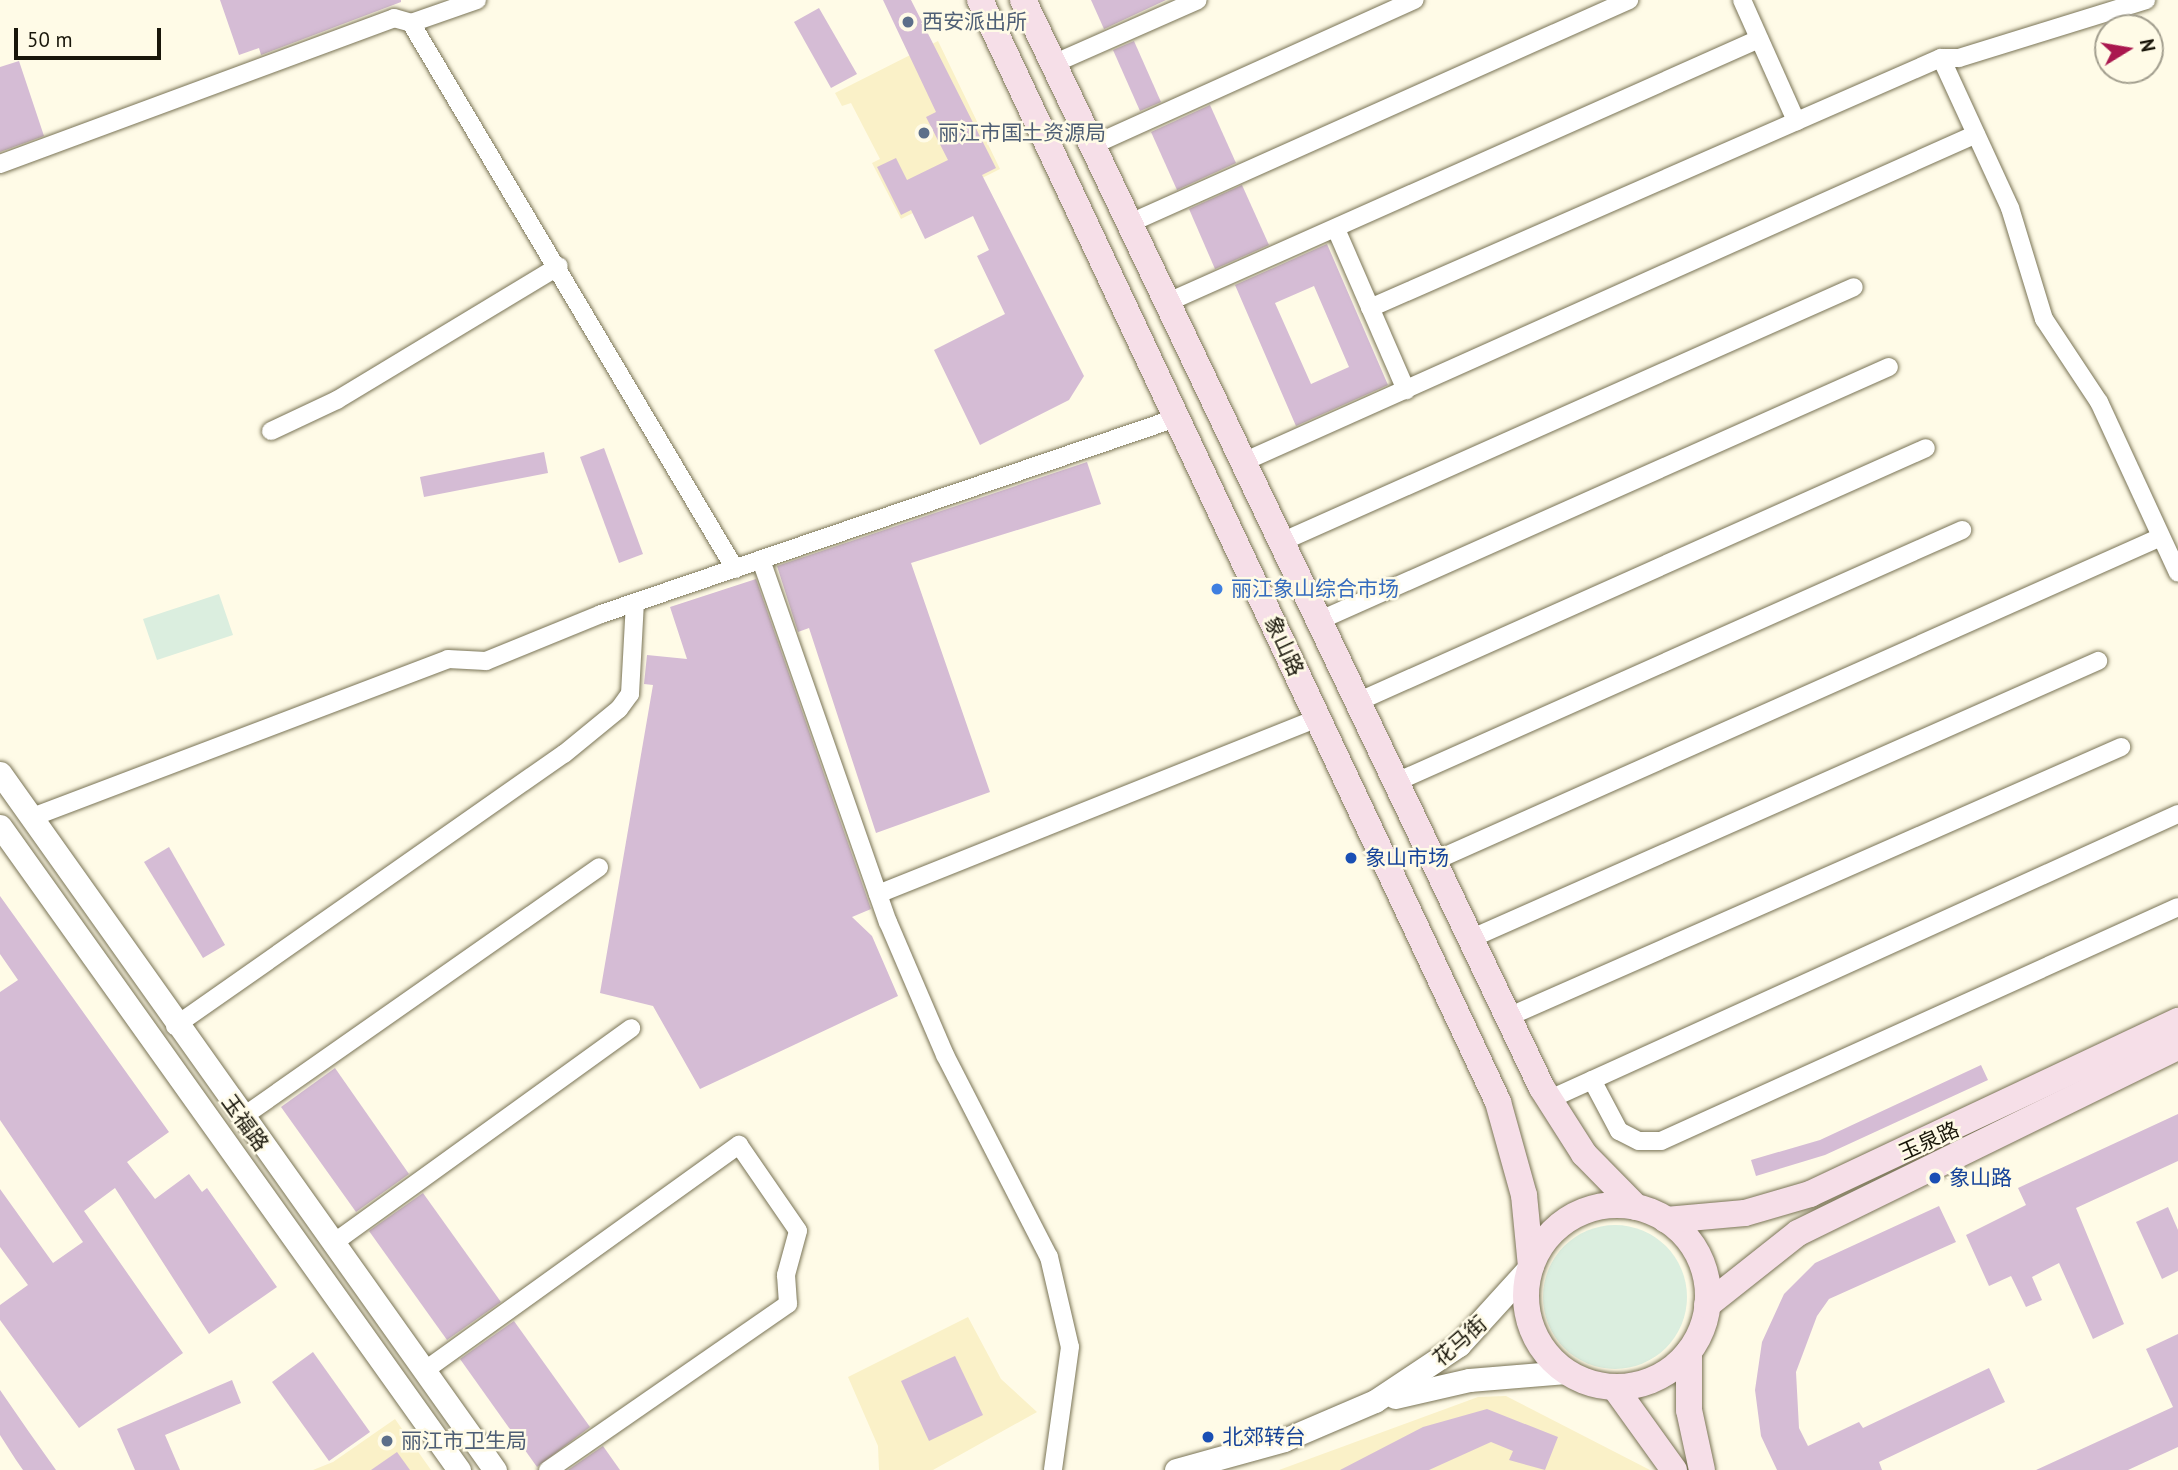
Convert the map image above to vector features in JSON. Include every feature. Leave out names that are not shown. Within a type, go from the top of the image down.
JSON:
[{"type":"main road","name":"象山路","points":[[980,0],[1498,1102],[1524,1195],[1531,1266]]},
{"type":"main road","name":"象山路","points":[[1023,0],[1316,622],[1548,1100],[1584,1154],[1636,1207]]},
{"type":"main road","name":"玉泉路","points":[[1666,1220],[1745,1213],[1810,1194],[2178,1021]]},
{"type":"main road","name":"玉泉路","points":[[1707,1305],[1798,1233],[2178,1047]]},
{"type":"main road","points":[[1689,1352],[1664,1375],[1615,1388],[1566,1372],[1533,1333],[1526,1300],[1531,1266],[1548,1236],[1574,1215],[1606,1205],[1636,1207],[1666,1220],[1698,1255],[1707,1305],[1689,1352],[1689,1410],[1702,1470]]},
{"type":"main road","points":[[1615,1388],[1674,1470]]},
{"type":"street","points":[[0,164],[394,18],[411,23],[477,0]]},
{"type":"street","points":[[1053,64],[1198,0]]},
{"type":"street","points":[[1091,146],[1415,0]]},
{"type":"street","points":[[1129,224],[1629,0]]},
{"type":"street","points":[[1742,0],[1796,121]]},
{"type":"street","points":[[1370,308],[1941,58],[1959,58],[2095,8],[2146,0]]},
{"type":"street","points":[[411,23],[559,266],[735,569]]},
{"type":"street","points":[[1166,303],[1759,39]]},
{"type":"street","points":[[1941,58],[2010,208],[2044,319],[2099,402],[2178,573]]},
{"type":"street","points":[[1241,463],[1976,134]]},
{"type":"street","points":[[1336,229],[1406,390]]},
{"type":"street","points":[[271,431],[337,400],[559,266]]},
{"type":"street","points":[[1279,543],[1854,287]]},
{"type":"street","points":[[1316,622],[1889,367]]},
{"type":"street","points":[[30,818],[449,659],[486,661],[635,603],[1176,418]]},
{"type":"street","points":[[1355,703],[1926,448]]},
{"type":"street","points":[[1394,783],[1962,530]]},
{"type":"street","points":[[1432,862],[2161,537]]},
{"type":"street","points":[[761,560],[878,894],[945,1055],[1035,1223],[1065,1308],[1069,1368],[1053,1470]]},
{"type":"street","points":[[175,1026],[564,754],[619,709],[630,694],[635,603]]},
{"type":"street","points":[[1470,939],[2098,661]]},
{"type":"street","points":[[878,894],[1317,718]]},
{"type":"street","points":[[1508,1017],[2121,747]]},
{"type":"street","name":"玉福路","points":[[0,773],[175,1026],[495,1470]]},
{"type":"street","points":[[1548,1100],[2178,814]]},
{"type":"street","name":"玉福路","points":[[0,826],[459,1470]]},
{"type":"street","points":[[241,1118],[599,867]]},
{"type":"street","points":[[1592,1080],[1619,1131],[1639,1141],[1661,1141],[2178,907]]},
{"type":"street","points":[[332,1244],[631,1028]]},
{"type":"street","points":[[424,1371],[739,1145],[798,1231],[786,1275],[788,1304],[548,1470]]},
{"type":"street","name":"花马街","points":[[1176,1470],[1284,1440],[1375,1401],[1459,1345],[1531,1266]]},
{"type":"street","name":"花马街","points":[[1375,1401],[1469,1380],[1566,1372]]},
{"type":"shaded area","name":"丽江市国土资源局","points":[[938,41],[1000,169],[901,219],[872,163],[880,159],[851,103],[842,106],[835,93]]},
{"type":"shaded area","points":[[968,1317],[1001,1379],[1037,1412],[933,1470],[879,1470],[878,1446],[848,1377]]},
{"type":"shaded area","points":[[1506,1396],[1650,1470],[1279,1470],[1478,1397]]},
{"type":"shaded area","name":"丽江市卫生局","points":[[395,1419],[431,1470],[313,1470],[333,1462]]},
{"type":"green space","points":[[219,594],[233,635],[157,660],[143,619]]},
{"type":"green space","points":[[1615,1225],[1643,1231],[1666,1246],[1681,1269],[1687,1297],[1681,1325],[1666,1348],[1643,1363],[1615,1369],[1587,1363],[1564,1348],[1549,1325],[1543,1297],[1549,1269],[1564,1246],[1587,1231]]},
{"type":"building","points":[[220,0],[401,2],[261,55],[259,48],[239,55]]},
{"type":"building","points":[[883,0],[911,0],[996,168],[982,175],[1084,376],[1069,400],[980,445],[934,350],[1005,314],[977,256],[989,250],[973,216],[925,239],[911,210],[901,215],[877,167],[896,158],[907,180],[948,160],[926,117],[936,112]]},
{"type":"building","points":[[1091,0],[1166,0],[1104,29]]},
{"type":"building","points":[[819,8],[857,74],[831,88],[794,22]]},
{"type":"building","points":[[1134,41],[1161,102],[1140,111],[1113,50]]},
{"type":"building","points":[[19,61],[44,136],[0,152],[0,67]]},
{"type":"building","points":[[1210,105],[1236,163],[1177,190],[1151,132]]},
{"type":"building","points":[[1242,185],[1269,245],[1215,269],[1189,209]]},
{"type":"building","points":[[1327,244],[1388,385],[1296,426],[1235,285]],"holes":[[[1314,286],[1349,367],[1311,384],[1275,303]]]},
{"type":"building","points":[[604,448],[643,554],[619,563],[580,457]]},
{"type":"building","points":[[544,452],[548,473],[424,497],[420,477]]},
{"type":"building","points":[[1087,462],[1101,504],[911,563],[990,792],[876,833],[809,628],[798,632],[777,566]]},
{"type":"building","points":[[756,579],[871,909],[852,917],[872,936],[898,996],[700,1089],[653,1006],[600,993],[653,685],[644,684],[647,655],[687,659],[670,607]]},
{"type":"building","points":[[169,847],[225,945],[203,958],[144,862]]},
{"type":"building","points":[[0,896],[169,1132],[127,1162],[155,1199],[189,1174],[202,1192],[207,1188],[277,1287],[209,1334],[115,1188],[84,1211],[183,1353],[79,1428],[0,1320],[0,1305],[28,1285],[0,1247],[0,1189],[53,1263],[83,1242],[0,1120],[0,992],[18,980],[0,954]]},
{"type":"building","points":[[1981,1065],[1988,1080],[1825,1155],[1756,1176],[1751,1160],[1820,1140]]},
{"type":"building","points":[[335,1068],[409,1174],[356,1212],[281,1107]]},
{"type":"building","points":[[2178,1114],[2178,1161],[2076,1208],[2124,1324],[2093,1339],[2059,1263],[2032,1277],[2042,1300],[2026,1307],[2011,1276],[1989,1286],[1966,1235],[2026,1205],[2018,1188]]},
{"type":"building","points":[[423,1193],[501,1302],[447,1340],[369,1231]]},
{"type":"building","points":[[1939,1206],[1956,1242],[1829,1299],[1817,1316],[1796,1372],[1799,1428],[1808,1446],[1859,1422],[1863,1428],[1989,1368],[2005,1402],[1879,1462],[1882,1470],[1777,1470],[1761,1436],[1755,1390],[1762,1342],[1784,1294],[1815,1263]]},
{"type":"building","points":[[2168,1207],[2178,1230],[2178,1271],[2162,1279],[2136,1222]]},
{"type":"building","points":[[514,1321],[590,1427],[537,1467],[460,1359]]},
{"type":"building","points":[[2178,1334],[2178,1447],[2128,1470],[2036,1470],[2173,1407],[2146,1349]]},
{"type":"building","points":[[313,1352],[370,1432],[329,1461],[272,1382]]},
{"type":"building","points":[[955,1356],[983,1415],[929,1441],[901,1381]]},
{"type":"building","points":[[232,1380],[241,1403],[165,1435],[180,1470],[135,1470],[117,1429]]},
{"type":"building","points":[[0,1390],[56,1470],[23,1470],[16,1460],[0,1435]]},
{"type":"building","points":[[1487,1409],[1558,1437],[1545,1470],[1509,1460],[1513,1451],[1491,1442],[1429,1470],[1340,1470],[1423,1427]]},
{"type":"building","points":[[603,1446],[620,1470],[568,1470]]},
{"type":"building","points":[[397,1452],[410,1470],[371,1470]]},
{"type":"place","name":"西安派出所","points":[[908,22]]},
{"type":"place","name":"丽江市国土资源局","points":[[924,133]]},
{"type":"place","name":"丽江象山综合市场","points":[[1217,589]]},
{"type":"place","name":"象山市场","points":[[1351,858]]},
{"type":"place","name":"象山路","points":[[1935,1178]]},
{"type":"place","name":"北郊转台","points":[[1208,1437]]},
{"type":"place","name":"丽江市卫生局","points":[[387,1441]]}]
